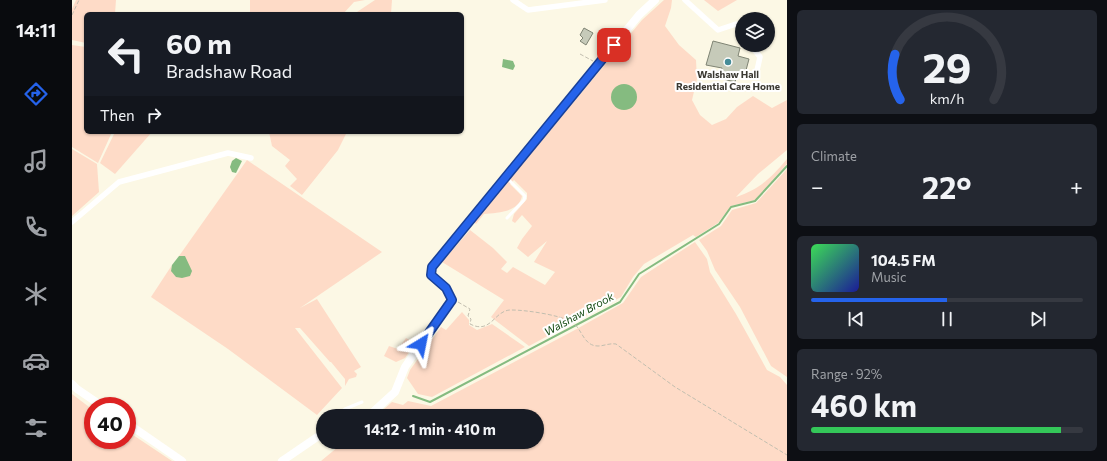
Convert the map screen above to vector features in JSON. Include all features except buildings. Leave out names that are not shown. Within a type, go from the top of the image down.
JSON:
[{"type":"street","points":[[513,0],[528,10],[605,0]]},
{"type":"street","points":[[376,409],[395,392],[405,366],[452,300],[446,288],[431,275],[432,267],[638,15],[655,0]]},
{"type":"street","points":[[685,0],[718,30],[735,24]]},
{"type":"street","points":[[756,75],[760,57],[757,52]]},
{"type":"street","points":[[72,222],[119,182],[228,153],[251,158]]},
{"type":"street","points":[[72,384],[89,397]]},
{"type":"street","points":[[136,429],[182,461]]},
{"type":"street","points":[[282,461],[316,438]]},
{"type":"lane","points":[[506,177],[525,196],[524,200],[507,218]]},
{"type":"lane","points":[[345,409],[362,402]]},
{"type":"path","points":[[72,15],[79,0]]},
{"type":"path","points":[[580,54],[590,58],[598,65]]},
{"type":"path","points":[[454,299],[470,309],[468,316],[471,319],[470,324],[479,328],[485,327],[504,312],[510,310],[536,312],[572,322],[590,343],[598,346],[605,343],[616,344],[675,387],[787,455]]},
{"type":"shaded area","points":[[76,0],[116,0],[115,12],[84,12],[84,43],[72,40],[72,9]]},
{"type":"shaded area","points":[[250,0],[365,0],[354,2],[345,12],[250,12]]},
{"type":"shaded area","points":[[375,0],[392,0],[391,12],[357,12]]},
{"type":"shaded area","points":[[664,0],[672,0],[665,26],[679,45],[696,60],[697,79],[692,100],[700,115],[712,125],[726,119],[737,107],[753,96],[772,108],[787,100],[787,150],[758,174],[736,197],[752,190],[764,182],[776,172],[787,159],[787,164],[755,200],[731,206],[718,223],[696,237],[693,235],[644,264],[633,277],[621,297],[529,346],[491,317],[504,300],[442,262],[470,230],[493,248],[507,262],[501,269],[507,273],[513,267],[545,285],[555,272],[534,262],[547,241],[528,257],[517,248],[532,226],[522,215],[515,223],[512,221],[514,214],[527,199],[527,193],[514,180],[510,184],[522,196],[517,205],[507,211],[484,214],[476,224],[474,222],[642,20]]},
{"type":"shaded area","points":[[704,0],[737,0],[718,11]]},
{"type":"shaded area","points":[[72,45],[84,47],[84,134],[111,134],[98,163],[72,147]]},
{"type":"shaded area","points":[[503,59],[513,61],[515,66],[513,70],[502,67]]},
{"type":"shaded area","points":[[624,84],[633,88],[637,97],[633,106],[624,110],[615,106],[611,97],[615,88]]},
{"type":"shaded area","points":[[114,134],[150,134],[115,174],[100,163]]},
{"type":"shaded area","points":[[269,134],[346,134],[338,150],[302,195],[290,186],[297,179],[285,166],[290,160],[272,146]]},
{"type":"shaded area","points":[[72,149],[97,164],[99,192],[72,216]]},
{"type":"shaded area","points":[[236,158],[242,161],[236,173],[232,172],[230,167],[232,161]]},
{"type":"shaded area","points":[[247,160],[382,252],[300,308],[317,299],[361,367],[354,371],[357,374],[356,377],[349,379],[345,386],[345,379],[331,362],[300,328],[295,328],[342,388],[323,409],[316,409],[316,414],[228,349],[151,297],[172,265],[171,271],[185,256],[179,256]]},
{"type":"shaded area","points":[[787,169],[787,377],[771,366],[740,307],[715,270],[707,251],[699,240],[721,226],[732,210],[756,203]]},
{"type":"shaded area","points":[[695,242],[707,259],[710,272],[736,314],[767,370],[780,377],[787,385],[787,461],[321,461],[336,449],[544,449],[544,409],[384,409],[392,402],[403,405],[408,401],[431,406],[623,303],[641,277]]},
{"type":"shaded area","points":[[179,256],[185,256],[192,271],[190,276],[182,278],[176,277],[171,271],[172,265]]},
{"type":"shaded area","points":[[462,312],[469,320],[469,325],[477,330],[492,324],[525,347],[432,397],[418,394],[407,378],[410,370],[441,327],[446,330]]},
{"type":"shaded area","points":[[406,338],[415,343],[405,358],[396,362],[384,356],[389,346],[398,349]]},
{"type":"shaded area","points":[[72,394],[84,403],[84,449],[136,449],[136,437],[172,461],[72,461]]},
{"type":"waterway","name":"Walshaw Brook","points":[[413,396],[430,402],[620,302],[639,274],[719,224],[731,207],[755,201],[787,166]]},
{"type":"place","name":"Walshaw Hall Residential Care Home","points":[[728,62]]},
{"type":"route","points":[[421,344],[452,300],[446,288],[431,275],[432,267],[614,45]]}]
